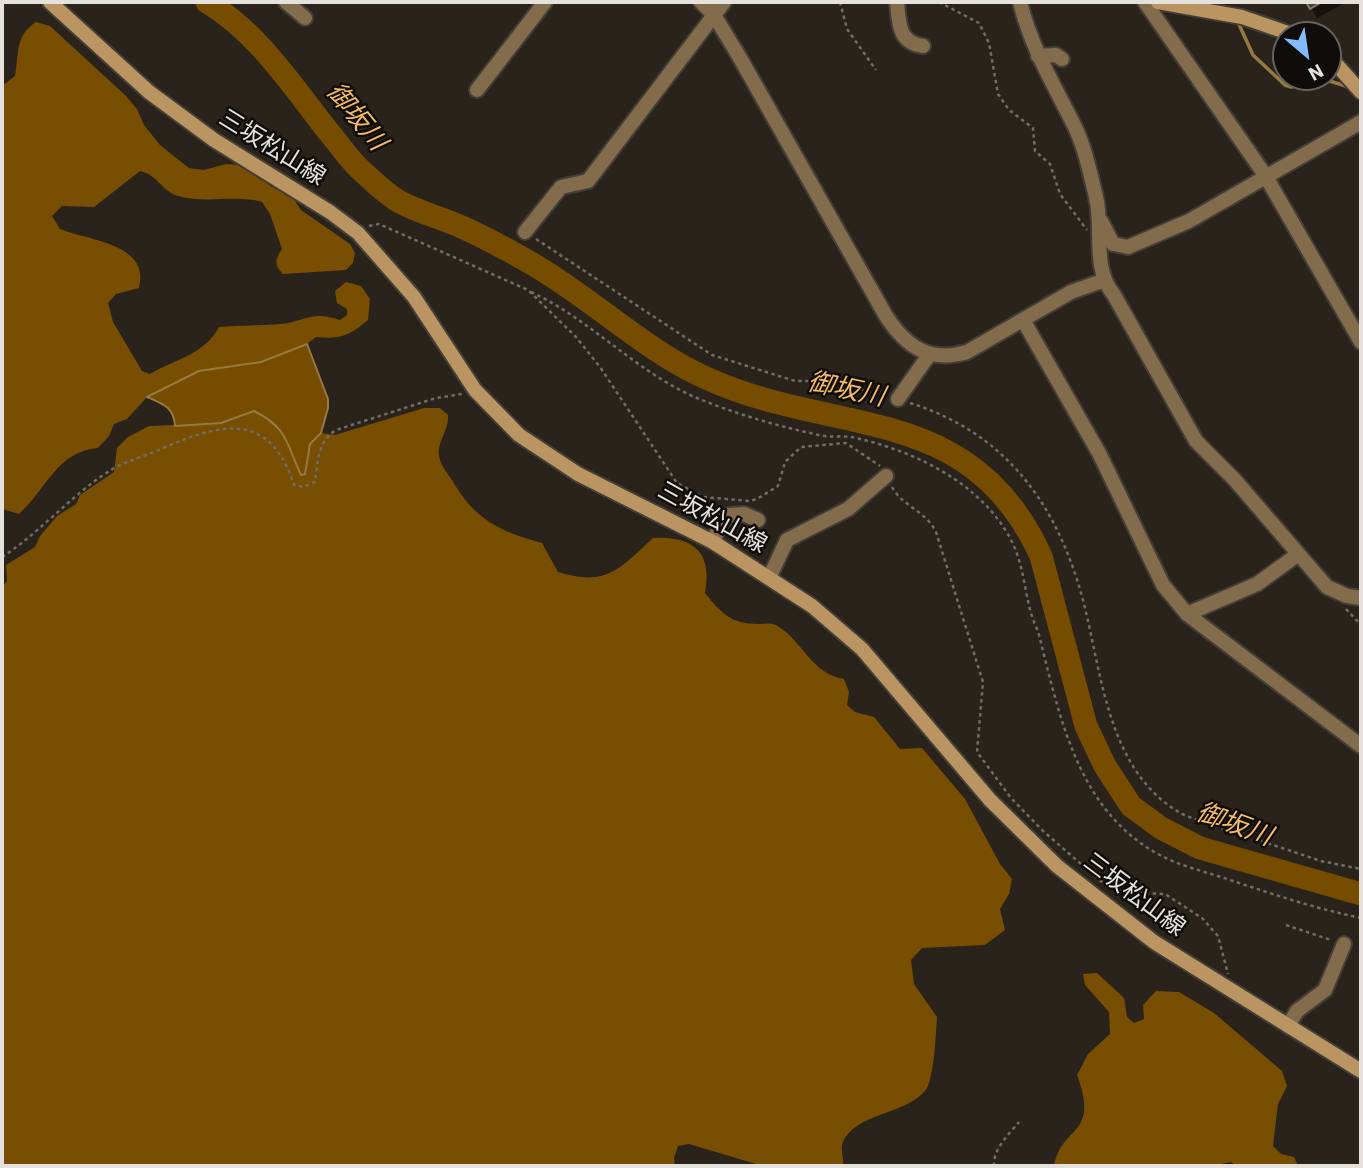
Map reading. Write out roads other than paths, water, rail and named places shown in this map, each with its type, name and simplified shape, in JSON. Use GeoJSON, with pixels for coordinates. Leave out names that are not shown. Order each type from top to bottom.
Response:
{"type":"FeatureCollection","features":[{"type":"Feature","properties":{"kind":"main road","name":"三坂松山線"},"geometry":{"type":"LineString","coordinates":[[50,2],[149,92],[214,139],[330,212],[358,233],[414,297],[475,390],[519,435],[544,455],[713,542],[812,606],[862,649],[990,800],[1057,866],[1154,942],[1361,1071]]}},
{"type":"Feature","properties":{"kind":"main road"},"geometry":{"type":"LineString","coordinates":[[1157,2],[1242,16],[1272,27]]}},
{"type":"Feature","properties":{"kind":"main road"},"geometry":{"type":"LineString","coordinates":[[1342,71],[1361,92]]}},
{"type":"Feature","properties":{"kind":"street"},"geometry":{"type":"LineString","coordinates":[[478,90],[545,2]]}},
{"type":"Feature","properties":{"kind":"street"},"geometry":{"type":"LineString","coordinates":[[701,2],[714,15],[886,316],[907,343],[929,355],[953,356],[967,352],[1072,292],[1102,281]]}},
{"type":"Feature","properties":{"kind":"street"},"geometry":{"type":"LineString","coordinates":[[524,232],[561,187],[588,181],[724,2]]}},
{"type":"Feature","properties":{"kind":"street"},"geometry":{"type":"LineString","coordinates":[[897,2],[900,29],[907,40],[923,46]]}},
{"type":"Feature","properties":{"kind":"street"},"geometry":{"type":"LineString","coordinates":[[1020,2],[1038,56],[1074,125],[1100,220],[1113,244],[1128,247],[1189,221],[1361,122]]}},
{"type":"Feature","properties":{"kind":"street"},"geometry":{"type":"LineString","coordinates":[[1145,2],[1265,175],[1361,342]]}},
{"type":"Feature","properties":{"kind":"street"},"geometry":{"type":"LineString","coordinates":[[1038,56],[1056,55],[1062,59]]}},
{"type":"Feature","properties":{"kind":"street"},"geometry":{"type":"LineString","coordinates":[[1100,220],[1102,281],[1114,295],[1196,441],[1234,479],[1327,587],[1347,596],[1361,598]]}},
{"type":"Feature","properties":{"kind":"street"},"geometry":{"type":"LineString","coordinates":[[1023,320],[1099,453],[1163,585],[1187,614],[1361,746]]}},
{"type":"Feature","properties":{"kind":"street"},"geometry":{"type":"LineString","coordinates":[[898,399],[929,355]]}},
{"type":"Feature","properties":{"kind":"street"},"geometry":{"type":"LineString","coordinates":[[769,576],[787,540],[848,509],[886,476]]}},
{"type":"Feature","properties":{"kind":"street"},"geometry":{"type":"LineString","coordinates":[[713,542],[721,523],[729,515],[744,514],[758,520]]}},
{"type":"Feature","properties":{"kind":"street"},"geometry":{"type":"LineString","coordinates":[[1187,614],[1257,584],[1297,555]]}},
{"type":"Feature","properties":{"kind":"street"},"geometry":{"type":"LineString","coordinates":[[1288,1026],[1297,1011],[1325,990],[1343,944]]}},
{"type":"Feature","properties":{"kind":"waterway","name":"御坂川"},"geometry":{"type":"LineString","coordinates":[[207,2],[226,15],[260,46],[354,164],[395,199],[456,224],[529,262],[660,353],[706,378],[754,396],[895,431],[938,447],[977,471],[1011,506],[1041,556],[1086,726],[1105,766],[1131,806],[1161,828],[1200,848],[1361,894]]}},
{"type":"Feature","properties":{"kind":"waterway"},"geometry":{"type":"LineString","coordinates":[[1237,20],[1253,55],[1285,85],[1291,87],[1323,79],[1349,87]]}}]}
